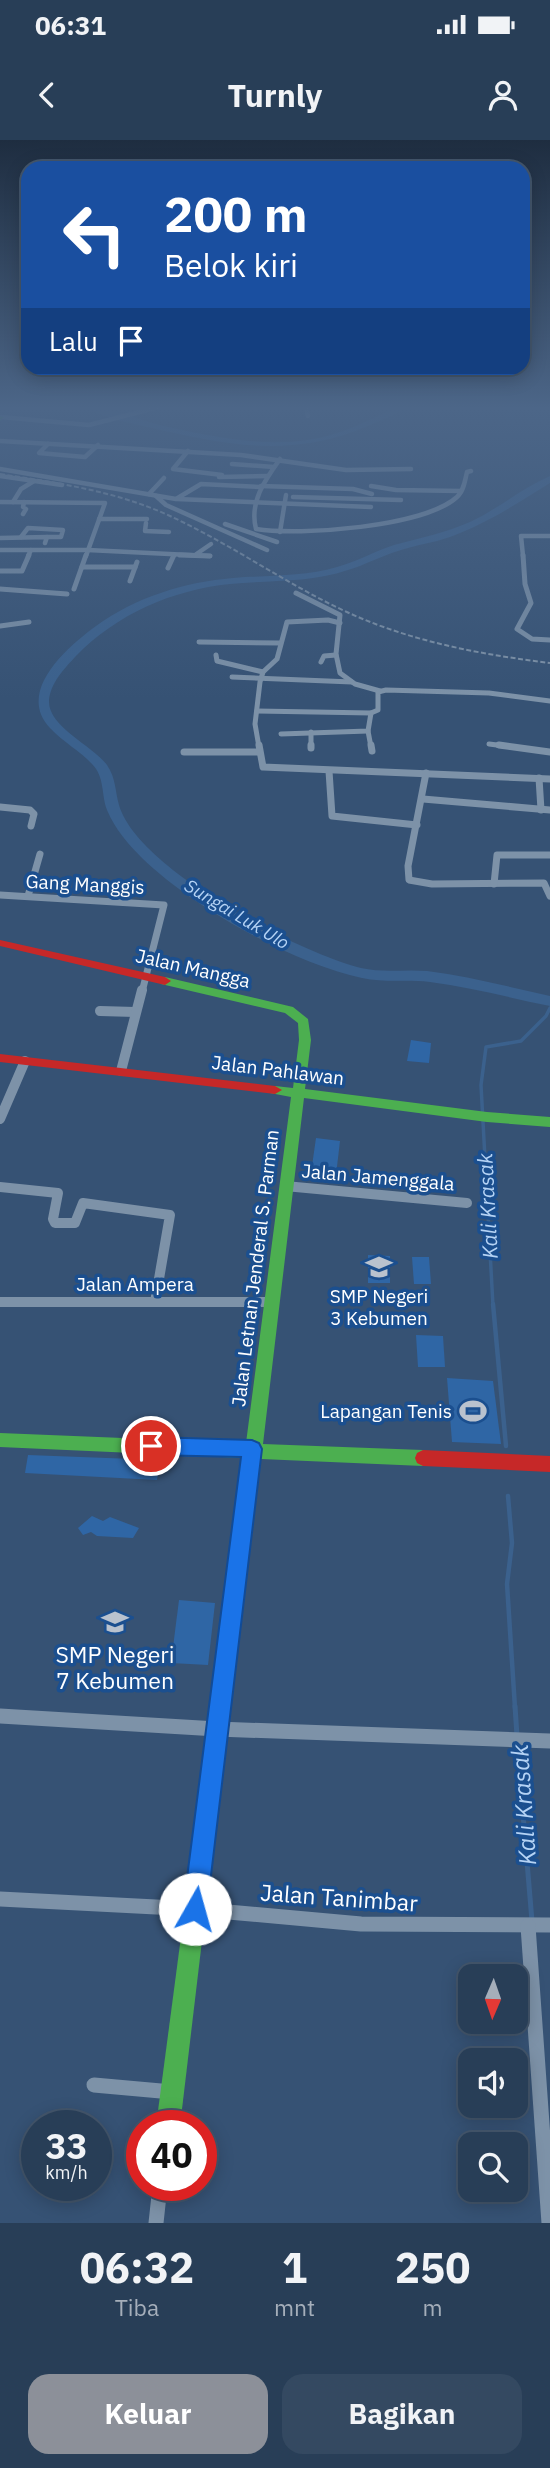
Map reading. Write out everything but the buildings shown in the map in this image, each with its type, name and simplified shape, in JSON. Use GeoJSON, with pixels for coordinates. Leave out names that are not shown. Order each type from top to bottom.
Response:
{"type":"FeatureCollection","features":[{"type":"Feature","properties":{"kind":"street"},"geometry":{"type":"LineString","coordinates":[[23,514],[26,509],[23,508],[24,504]]}},
{"type":"Feature","properties":{"kind":"street"},"geometry":{"type":"LineString","coordinates":[[74,589],[105,504]]}},
{"type":"Feature","properties":{"kind":"street"},"geometry":{"type":"LineString","coordinates":[[165,504],[254,530],[310,533],[365,525],[444,504]]}},
{"type":"Feature","properties":{"kind":"street"},"geometry":{"type":"LineString","coordinates":[[255,504],[250,518],[254,530],[277,541]]}},
{"type":"Feature","properties":{"kind":"street"},"geometry":{"type":"LineString","coordinates":[[280,532],[284,504]]}},
{"type":"Feature","properties":{"kind":"street"},"geometry":{"type":"LineString","coordinates":[[304,504],[332,504]]}},
{"type":"Feature","properties":{"kind":"street"},"geometry":{"type":"LineString","coordinates":[[365,525],[371,504]]}},
{"type":"Feature","properties":{"kind":"street"},"geometry":{"type":"LineString","coordinates":[[415,509],[425,511]]}},
{"type":"Feature","properties":{"kind":"street"},"geometry":{"type":"LineString","coordinates":[[206,518],[267,550]]}},
{"type":"Feature","properties":{"kind":"street"},"geometry":{"type":"LineString","coordinates":[[99,519],[146,521],[146,531],[169,532]]}},
{"type":"Feature","properties":{"kind":"street"},"geometry":{"type":"LineString","coordinates":[[0,538],[61,537],[63,530],[28,528],[21,537]]}},
{"type":"Feature","properties":{"kind":"street"},"geometry":{"type":"LineString","coordinates":[[550,536],[521,536],[525,584],[531,603],[517,629],[532,639],[550,640]]}},
{"type":"Feature","properties":{"kind":"street"},"geometry":{"type":"LineString","coordinates":[[42,550],[47,537]]}},
{"type":"Feature","properties":{"kind":"street"},"geometry":{"type":"LineString","coordinates":[[195,555],[211,544]]}},
{"type":"Feature","properties":{"kind":"street"},"geometry":{"type":"LineString","coordinates":[[0,550],[88,550],[210,556]]}},
{"type":"Feature","properties":{"kind":"street"},"geometry":{"type":"LineString","coordinates":[[0,571],[22,571],[32,550]]}},
{"type":"Feature","properties":{"kind":"street"},"geometry":{"type":"LineString","coordinates":[[130,581],[140,552]]}},
{"type":"Feature","properties":{"kind":"street"},"geometry":{"type":"LineString","coordinates":[[168,568],[174,554]]}},
{"type":"Feature","properties":{"kind":"street"},"geometry":{"type":"LineString","coordinates":[[82,567],[135,568]]}},
{"type":"Feature","properties":{"kind":"street"},"geometry":{"type":"LineString","coordinates":[[15,576],[26,584],[67,594]]}},
{"type":"Feature","properties":{"kind":"street"},"geometry":{"type":"LineString","coordinates":[[0,589],[26,584]]}},
{"type":"Feature","properties":{"kind":"street"},"geometry":{"type":"LineString","coordinates":[[296,593],[341,617],[336,655],[340,673],[353,682]]}},
{"type":"Feature","properties":{"kind":"street"},"geometry":{"type":"LineString","coordinates":[[340,623],[328,620],[287,622],[275,662],[262,675],[255,724],[261,766],[267,769],[550,779]]}},
{"type":"Feature","properties":{"kind":"street"},"geometry":{"type":"LineString","coordinates":[[0,626],[29,622]]}},
{"type":"Feature","properties":{"kind":"street"},"geometry":{"type":"LineString","coordinates":[[199,642],[280,643]]}},
{"type":"Feature","properties":{"kind":"street"},"geometry":{"type":"LineString","coordinates":[[216,655],[217,661],[262,675]]}},
{"type":"Feature","properties":{"kind":"street"},"geometry":{"type":"LineString","coordinates":[[321,662],[324,656],[336,655]]}},
{"type":"Feature","properties":{"kind":"street"},"geometry":{"type":"LineString","coordinates":[[232,677],[262,675],[353,682],[380,691],[489,693],[550,701]]}},
{"type":"Feature","properties":{"kind":"street"},"geometry":{"type":"LineString","coordinates":[[257,711],[371,713],[378,710],[380,691]]}},
{"type":"Feature","properties":{"kind":"street"},"geometry":{"type":"LineString","coordinates":[[371,713],[368,731],[372,751]]}},
{"type":"Feature","properties":{"kind":"street"},"geometry":{"type":"LineString","coordinates":[[281,734],[368,731]]}},
{"type":"Feature","properties":{"kind":"street"},"geometry":{"type":"LineString","coordinates":[[311,732],[311,747]]}},
{"type":"Feature","properties":{"kind":"street"},"geometry":{"type":"LineString","coordinates":[[489,744],[550,752]]}},
{"type":"Feature","properties":{"kind":"street"},"geometry":{"type":"LineString","coordinates":[[184,752],[259,752]]}},
{"type":"Feature","properties":{"kind":"street"},"geometry":{"type":"LineString","coordinates":[[329,771],[332,816],[417,825]]}},
{"type":"Feature","properties":{"kind":"street"},"geometry":{"type":"LineString","coordinates":[[426,773],[408,866],[407,875],[410,881],[544,883],[550,896]]}},
{"type":"Feature","properties":{"kind":"street"},"geometry":{"type":"LineString","coordinates":[[422,799],[546,810],[539,778]]}},
{"type":"Feature","properties":{"kind":"street"},"geometry":{"type":"LineString","coordinates":[[0,807],[30,810],[34,814],[31,826]]}},
{"type":"Feature","properties":{"kind":"street"},"geometry":{"type":"LineString","coordinates":[[28,897],[40,853]]}},
{"type":"Feature","properties":{"kind":"street"},"geometry":{"type":"LineString","coordinates":[[494,884],[497,855],[550,855]]}},
{"type":"Feature","properties":{"kind":"street","name":"Gang Manggis"},"geometry":{"type":"LineString","coordinates":[[0,895],[163,905],[121,1071]]}},
{"type":"Feature","properties":{"kind":"street","name":"Jalan Mangga"},"geometry":{"type":"LineString","coordinates":[[0,943],[289,1010],[304,1022],[305,1041],[297,1092]]}},
{"type":"Feature","properties":{"kind":"street"},"geometry":{"type":"LineString","coordinates":[[100,1011],[135,1012]]}},
{"type":"Feature","properties":{"kind":"street","name":"Jalan Pahlawan"},"geometry":{"type":"LineString","coordinates":[[0,1058],[297,1092],[483,1117],[550,1122]]}},
{"type":"Feature","properties":{"kind":"street"},"geometry":{"type":"LineString","coordinates":[[0,1119],[26,1061]]}},
{"type":"Feature","properties":{"kind":"street","name":"Jalan Letnan Jenderal S. Parman"},"geometry":{"type":"LineString","coordinates":[[170,2110],[297,1092]]}},
{"type":"Feature","properties":{"kind":"street"},"geometry":{"type":"LineString","coordinates":[[0,1186],[58,1194],[52,1219],[55,1223],[75,1223],[83,1203],[170,1215],[155,1302]]}},
{"type":"Feature","properties":{"kind":"street","name":"Jalan Jamenggala"},"geometry":{"type":"LineString","coordinates":[[285,1186],[467,1203]]}},
{"type":"Feature","properties":{"kind":"street","name":"Jalan Ampera"},"geometry":{"type":"LineString","coordinates":[[0,1302],[270,1302]]}},
{"type":"Feature","properties":{"kind":"street"},"geometry":{"type":"LineString","coordinates":[[0,1440],[550,1464]]}},
{"type":"Feature","properties":{"kind":"street"},"geometry":{"type":"LineString","coordinates":[[0,1716],[217,1729],[550,1741]]}},
{"type":"Feature","properties":{"kind":"street","name":"Jalan Tanimbar"},"geometry":{"type":"LineString","coordinates":[[0,1899],[195,1909],[361,1924],[538,1926]]}},
{"type":"Feature","properties":{"kind":"street"},"geometry":{"type":"LineString","coordinates":[[538,1926],[549,2223]]}},
{"type":"Feature","properties":{"kind":"street"},"geometry":{"type":"LineString","coordinates":[[94,2085],[172,2092]]}},
{"type":"Feature","properties":{"kind":"street"},"geometry":{"type":"LineString","coordinates":[[156,2223],[158,2201]]}},
{"type":"Feature","properties":{"kind":"shaded area"},"geometry":{"type":"Polygon","coordinates":[[[411,1040],[431,1043],[429,1063],[407,1061],[411,1040]]]}},
{"type":"Feature","properties":{"kind":"shaded area"},"geometry":{"type":"Polygon","coordinates":[[[316,1138],[340,1141],[336,1175],[311,1173],[316,1138]]]}},
{"type":"Feature","properties":{"kind":"shaded area"},"geometry":{"type":"Polygon","coordinates":[[[368,1255],[390,1256],[390,1283],[368,1283],[368,1255]]]}},
{"type":"Feature","properties":{"kind":"shaded area"},"geometry":{"type":"Polygon","coordinates":[[[412,1257],[429,1257],[431,1284],[414,1284],[412,1257]]]}},
{"type":"Feature","properties":{"kind":"shaded area"},"geometry":{"type":"Polygon","coordinates":[[[416,1335],[443,1336],[445,1367],[418,1367],[416,1335]]]}},
{"type":"Feature","properties":{"kind":"shaded area","name":"Lapangan Tenis"},"geometry":{"type":"Polygon","coordinates":[[[447,1378],[493,1381],[501,1444],[452,1442],[447,1378]]]}},
{"type":"Feature","properties":{"kind":"shaded area"},"geometry":{"type":"Polygon","coordinates":[[[28,1455],[160,1460],[157,1480],[25,1473],[28,1455]]]}},
{"type":"Feature","properties":{"kind":"shaded area"},"geometry":{"type":"Polygon","coordinates":[[[92,1516],[103,1521],[110,1517],[139,1528],[133,1538],[97,1536],[91,1532],[83,1535],[78,1528],[92,1516]]]}},
{"type":"Feature","properties":{"kind":"shaded area"},"geometry":{"type":"Polygon","coordinates":[[[179,1600],[215,1603],[208,1665],[171,1663],[179,1600]]]}},
{"type":"Feature","properties":{"kind":"waterway","name":"Sungai Luk Ulo"},"geometry":{"type":"LineString","coordinates":[[509,504],[462,529],[396,548],[331,572],[303,577],[208,584],[185,589],[141,605],[100,629],[66,660],[46,688],[43,707],[54,725],[100,764],[108,781],[113,808],[125,831],[150,857],[183,884],[263,933],[338,967],[365,974],[441,978],[550,1001]]}},
{"type":"Feature","properties":{"kind":"waterway","name":"Kali Krasak"},"geometry":{"type":"LineString","coordinates":[[493,1306],[481,1085],[486,1047],[521,1041],[546,1016],[550,1008]]}},
{"type":"Feature","properties":{"kind":"waterway","name":"Kali Krasak"},"geometry":{"type":"LineString","coordinates":[[493,1304],[506,1446]]}},
{"type":"Feature","properties":{"kind":"waterway","name":"Kali Krasak"},"geometry":{"type":"LineString","coordinates":[[508,1496],[512,1543],[507,1584],[515,1708]]}},
{"type":"Feature","properties":{"kind":"waterway","name":"Kali Krasak"},"geometry":{"type":"LineString","coordinates":[[515,1706],[517,1736]]}},
{"type":"Feature","properties":{"kind":"waterway","name":"Kali Krasak"},"geometry":{"type":"LineString","coordinates":[[517,1743],[532,1921]]}},
{"type":"Feature","properties":{"kind":"railway"},"geometry":{"type":"LineString","coordinates":[[142,504],[218,540],[334,606],[381,626],[452,647],[550,663]]}},
{"type":"Feature","properties":{"kind":"traffic: fast"},"geometry":{"type":"LineString","coordinates":[[165,981],[289,1010],[304,1022],[305,1040],[244,1527]]}},
{"type":"Feature","properties":{"kind":"traffic: fast"},"geometry":{"type":"LineString","coordinates":[[275,1090],[487,1117],[550,1122]]}},
{"type":"Feature","properties":{"kind":"traffic: fast"},"geometry":{"type":"LineString","coordinates":[[0,1440],[423,1458]]}},
{"type":"Feature","properties":{"kind":"traffic: fast"},"geometry":{"type":"LineString","coordinates":[[170,2110],[206,1823]]}},
{"type":"Feature","properties":{"kind":"traffic: slow"},"geometry":{"type":"LineString","coordinates":[[206,1823],[244,1527]]}},
{"type":"Feature","properties":{"kind":"traffic: jam"},"geometry":{"type":"LineString","coordinates":[[0,943],[165,981]]}},
{"type":"Feature","properties":{"kind":"traffic: jam"},"geometry":{"type":"LineString","coordinates":[[0,1058],[275,1090]]}},
{"type":"Feature","properties":{"kind":"traffic: jam"},"geometry":{"type":"LineString","coordinates":[[423,1458],[550,1464]]}},
{"type":"Feature","properties":{"kind":"place","name":"SMP Negeri 3 Kebumen"},"geometry":{"type":"Point","coordinates":[379,1267]}},
{"type":"Feature","properties":{"kind":"place","name":"Lapangan Tenis"},"geometry":{"type":"Point","coordinates":[473,1411]}},
{"type":"Feature","properties":{"kind":"place","name":"SMP Negeri 7 Kebumen"},"geometry":{"type":"Point","coordinates":[115,1622]}},
{"type":"Feature","properties":{"kind":"route"},"geometry":{"type":"LineString","coordinates":[[151,1446],[252,1449],[195,1909]]}}]}
